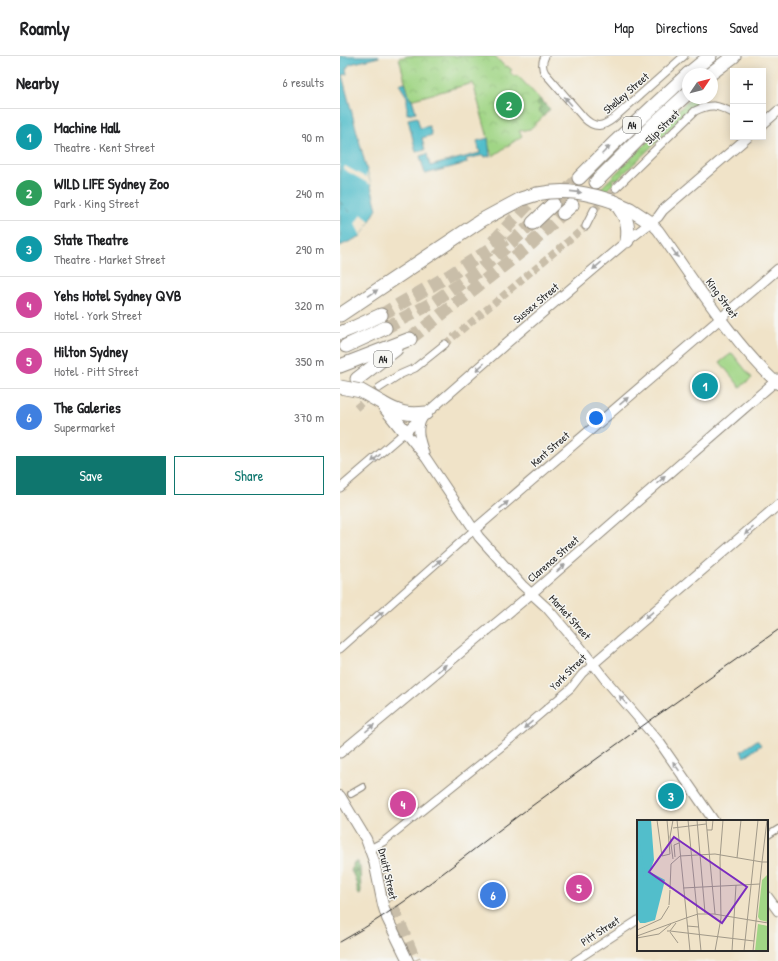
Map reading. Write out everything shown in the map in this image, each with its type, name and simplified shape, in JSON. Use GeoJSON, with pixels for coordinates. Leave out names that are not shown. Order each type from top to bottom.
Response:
{"type":"FeatureCollection","features":[{"type":"Feature","properties":{"kind":"highway","name":"A4"},"geometry":{"type":"LineString","coordinates":[[695,68],[710,56]]}},
{"type":"Feature","properties":{"kind":"highway"},"geometry":{"type":"LineString","coordinates":[[718,68],[734,56]]}},
{"type":"Feature","properties":{"kind":"highway","name":"A4"},"geometry":{"type":"LineString","coordinates":[[579,178],[682,80]]}},
{"type":"Feature","properties":{"kind":"highway","name":"A4"},"geometry":{"type":"LineString","coordinates":[[596,182],[655,123],[682,98]]}},
{"type":"Feature","properties":{"kind":"highway"},"geometry":{"type":"LineString","coordinates":[[340,314],[482,220],[521,199],[537,194],[552,191],[576,192],[595,195],[630,209],[651,223]]}},
{"type":"Feature","properties":{"kind":"highway"},"geometry":{"type":"LineString","coordinates":[[615,202],[624,215],[628,227],[627,241]]}},
{"type":"Feature","properties":{"kind":"highway"},"geometry":{"type":"LineString","coordinates":[[534,223],[553,204]]}},
{"type":"Feature","properties":{"kind":"highway"},"geometry":{"type":"LineString","coordinates":[[340,333],[381,315]]}},
{"type":"Feature","properties":{"kind":"highway","name":"A4"},"geometry":{"type":"LineString","coordinates":[[346,346],[385,328]]}},
{"type":"Feature","properties":{"kind":"highway","name":"A4"},"geometry":{"type":"LineString","coordinates":[[340,366],[410,339],[357,378]]}},
{"type":"Feature","properties":{"kind":"highway"},"geometry":{"type":"LineString","coordinates":[[340,387],[361,391],[394,410],[405,414],[426,413]]}},
{"type":"Feature","properties":{"kind":"highway"},"geometry":{"type":"LineString","coordinates":[[382,403],[405,432]]}},
{"type":"Feature","properties":{"kind":"main road","name":"King Street"},"geometry":{"type":"LineString","coordinates":[[651,223],[658,230],[721,318],[766,372],[777,382]]}},
{"type":"Feature","properties":{"kind":"main road","name":"Druitt Street"},"geometry":{"type":"LineString","coordinates":[[340,796],[366,839],[370,849],[383,905],[408,961]]}},
{"type":"Feature","properties":{"kind":"street","name":"Shelley Street"},"geometry":{"type":"LineString","coordinates":[[544,59],[543,70],[549,78],[588,123],[597,126],[607,123],[614,118],[682,57]]}},
{"type":"Feature","properties":{"kind":"street","name":"Slip Street"},"geometry":{"type":"LineString","coordinates":[[616,188],[695,111],[704,106],[714,105],[730,112]]}},
{"type":"Feature","properties":{"kind":"street"},"geometry":{"type":"LineString","coordinates":[[766,121],[778,111]]}},
{"type":"Feature","properties":{"kind":"street","name":"Sussex Street"},"geometry":{"type":"LineString","coordinates":[[340,488],[627,241],[651,223],[663,210],[745,140]]}},
{"type":"Feature","properties":{"kind":"street"},"geometry":{"type":"LineString","coordinates":[[586,226],[594,210]]}},
{"type":"Feature","properties":{"kind":"street","name":"Kent Street"},"geometry":{"type":"LineString","coordinates":[[340,650],[474,530],[778,269]]}},
{"type":"Feature","properties":{"kind":"street"},"geometry":{"type":"LineString","coordinates":[[379,388],[399,375],[415,368],[445,344]]}},
{"type":"Feature","properties":{"kind":"street","name":"Clarence Street"},"geometry":{"type":"LineString","coordinates":[[340,753],[531,594],[777,382]]}},
{"type":"Feature","properties":{"kind":"street"},"geometry":{"type":"LineString","coordinates":[[426,413],[418,427],[420,440],[426,458]]}},
{"type":"Feature","properties":{"kind":"street","name":"Market Street"},"geometry":{"type":"LineString","coordinates":[[405,432],[426,458],[485,544],[531,594],[547,608],[660,744],[713,820]]}},
{"type":"Feature","properties":{"kind":"street","name":"York Street"},"geometry":{"type":"LineString","coordinates":[[370,849],[383,842],[516,735],[571,688],[582,674],[593,664],[778,506]]}},
{"type":"Feature","properties":{"kind":"street"},"geometry":{"type":"LineString","coordinates":[[351,794],[363,787]]}},
{"type":"Feature","properties":{"kind":"street"},"geometry":{"type":"LineString","coordinates":[[768,835],[778,829]]}},
{"type":"Feature","properties":{"kind":"street"},"geometry":{"type":"LineString","coordinates":[[768,897],[778,911]]}},
{"type":"Feature","properties":{"kind":"street","name":"Pitt Street"},"geometry":{"type":"LineString","coordinates":[[575,961],[637,921]]}},
{"type":"Feature","properties":{"kind":"green space"},"geometry":{"type":"Polygon","coordinates":[[[409,56],[495,56],[505,67],[507,66],[512,70],[510,72],[515,77],[517,75],[540,99],[537,103],[541,107],[538,110],[544,116],[530,129],[519,131],[522,136],[493,156],[489,148],[489,142],[473,83],[410,100],[399,58],[409,56]]]}},
{"type":"Feature","properties":{"kind":"green space"},"geometry":{"type":"Polygon","coordinates":[[[540,99],[550,109],[544,116],[538,110],[537,103],[540,99]]]}},
{"type":"Feature","properties":{"kind":"green space"},"geometry":{"type":"Polygon","coordinates":[[[685,104],[696,104],[617,180],[614,178],[612,180],[614,183],[606,191],[600,189],[685,104]]]}},
{"type":"Feature","properties":{"kind":"green space"},"geometry":{"type":"Polygon","coordinates":[[[732,353],[752,378],[740,387],[720,362],[732,353]]]}},
{"type":"Feature","properties":{"kind":"green space"},"geometry":{"type":"Polygon","coordinates":[[[354,862],[357,862],[360,866],[360,895],[357,893],[356,882],[351,871],[354,862]]]}},
{"type":"Feature","properties":{"kind":"water"},"geometry":{"type":"Polygon","coordinates":[[[340,56],[379,57],[350,64],[346,69],[347,74],[342,75],[377,209],[361,236],[340,246],[340,56]]]}},
{"type":"Feature","properties":{"kind":"water"},"geometry":{"type":"Polygon","coordinates":[[[405,82],[416,112],[407,114],[407,97],[399,84],[405,82]]]}},
{"type":"Feature","properties":{"kind":"water"},"geometry":{"type":"Polygon","coordinates":[[[417,117],[420,128],[429,126],[432,135],[422,138],[425,150],[416,152],[408,119],[417,117]]]}},
{"type":"Feature","properties":{"kind":"water"},"geometry":{"type":"Polygon","coordinates":[[[488,138],[490,156],[485,157],[484,155],[466,159],[467,163],[425,174],[420,156],[427,154],[430,166],[480,153],[477,141],[488,138]]]}},
{"type":"Feature","properties":{"kind":"water"},"geometry":{"type":"Polygon","coordinates":[[[757,740],[761,745],[744,757],[741,751],[757,740]]]}},
{"type":"Feature","properties":{"kind":"pier"},"geometry":{"type":"Polygon","coordinates":[[[345,166],[365,177],[367,173],[371,185],[343,169],[345,166]]]}},
{"type":"Feature","properties":{"kind":"pier"},"geometry":{"type":"Polygon","coordinates":[[[361,214],[370,221],[361,236],[355,224],[361,214]]]}},
{"type":"Feature","properties":{"kind":"ferry route"},"geometry":{"type":"LineString","coordinates":[[340,202],[352,214]]}},
{"type":"Feature","properties":{"kind":"tunnel"},"geometry":{"type":"LineString","coordinates":[[553,204],[579,178]]}},
{"type":"Feature","properties":{"kind":"tunnel"},"geometry":{"type":"LineString","coordinates":[[594,210],[616,188]]}},
{"type":"Feature","properties":{"kind":"tunnel"},"geometry":{"type":"LineString","coordinates":[[493,242],[529,203]]}},
{"type":"Feature","properties":{"kind":"tunnel"},"geometry":{"type":"LineString","coordinates":[[410,339],[531,244],[563,213]]}},
{"type":"Feature","properties":{"kind":"tunnel"},"geometry":{"type":"LineString","coordinates":[[385,328],[434,302],[480,270],[533,223]]}},
{"type":"Feature","properties":{"kind":"tunnel"},"geometry":{"type":"LineString","coordinates":[[445,344],[586,226]]}},
{"type":"Feature","properties":{"kind":"tunnel"},"geometry":{"type":"LineString","coordinates":[[381,315],[450,275],[506,239]]}},
{"type":"Feature","properties":{"kind":"tunnel"},"geometry":{"type":"LineString","coordinates":[[356,408],[379,388]]}},
{"type":"Feature","properties":{"kind":"tunnel"},"geometry":{"type":"LineString","coordinates":[[378,872],[415,961]]}},
{"type":"Feature","properties":{"kind":"tram line"},"geometry":{"type":"LineString","coordinates":[[340,942],[387,914],[550,792],[778,630]]}},
{"type":"Feature","properties":{"kind":"place","name":"WILD LIFE Sydney Zoo"},"geometry":{"type":"Point","coordinates":[509,105]}},
{"type":"Feature","properties":{"kind":"place","name":"Machine Hall"},"geometry":{"type":"Point","coordinates":[705,386]}},
{"type":"Feature","properties":{"kind":"place","name":"State Theatre"},"geometry":{"type":"Point","coordinates":[671,796]}},
{"type":"Feature","properties":{"kind":"place","name":"Yehs Hotel Sydney QVB"},"geometry":{"type":"Point","coordinates":[403,804]}},
{"type":"Feature","properties":{"kind":"place","name":"Hilton Sydney"},"geometry":{"type":"Point","coordinates":[579,888]}},
{"type":"Feature","properties":{"kind":"place","name":"The Galeries"},"geometry":{"type":"Point","coordinates":[493,895]}}]}
